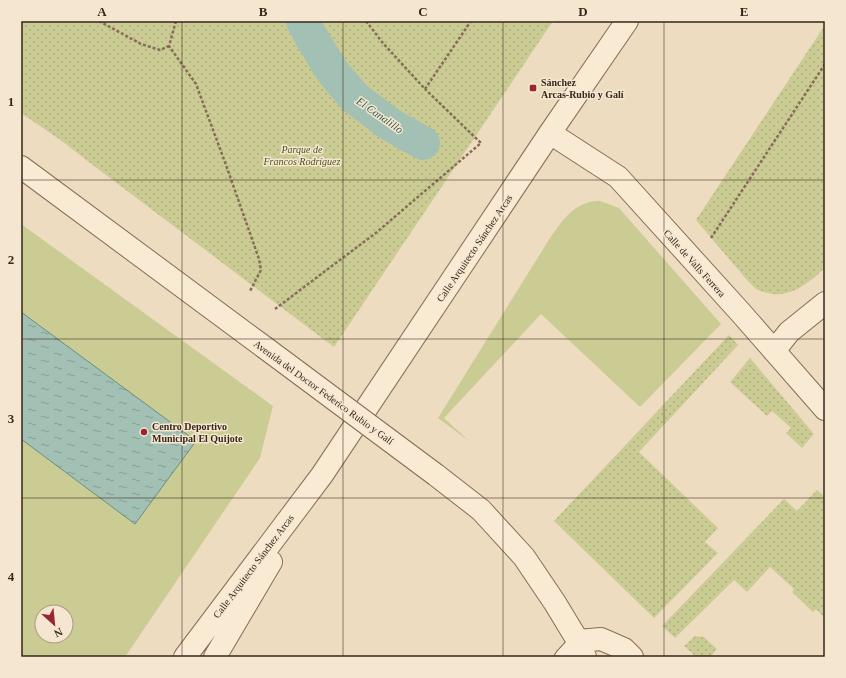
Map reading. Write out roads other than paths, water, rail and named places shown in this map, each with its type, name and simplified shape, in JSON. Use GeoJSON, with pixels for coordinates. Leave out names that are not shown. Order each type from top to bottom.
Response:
{"type":"FeatureCollection","features":[{"type":"Feature","properties":{"kind":"street","name":"Calle Arquitecto Sánchez Arcas"},"geometry":{"type":"LineString","coordinates":[[215,657],[322,475],[550,133],[627,21]]}},
{"type":"Feature","properties":{"kind":"street","name":"Calle de Valls Ferrera"},"geometry":{"type":"LineString","coordinates":[[550,133],[618,178],[741,313],[825,409]]}},
{"type":"Feature","properties":{"kind":"street","name":"Avenida del Doctor Federico Rubio y Galí"},"geometry":{"type":"LineString","coordinates":[[21,167],[481,510],[524,557],[556,603],[575,652]]}},
{"type":"Feature","properties":{"kind":"street"},"geometry":{"type":"LineString","coordinates":[[774,351],[789,332],[825,303]]}},
{"type":"Feature","properties":{"kind":"street","name":"Calle Arquitecto Sánchez Arcas"},"geometry":{"type":"LineString","coordinates":[[185,657],[322,475]]}},
{"type":"Feature","properties":{"kind":"street"},"geometry":{"type":"LineString","coordinates":[[575,652],[601,639],[624,649],[632,657]]}},
{"type":"Feature","properties":{"kind":"water"},"geometry":{"type":"Polygon","coordinates":[[[21,312],[196,441],[135,524],[21,439],[21,312]]]}},
{"type":"Feature","properties":{"kind":"waterway","name":"El Canalillo"},"geometry":{"type":"LineString","coordinates":[[303,21],[332,71],[355,98],[391,125],[423,143]]}},
{"type":"Feature","properties":{"kind":"place","name":"Sánchez Arcas-Rubio y Galí"},"geometry":{"type":"Point","coordinates":[533,88]}},
{"type":"Feature","properties":{"kind":"place","name":"Centro Deportivo Municipal El Quijote"},"geometry":{"type":"Point","coordinates":[144,432]}},
{"type":"Feature","properties":{"kind":"park label","name":"Parque de Francos Rodríguez"},"geometry":{"type":"Point","coordinates":[302,154]}}]}
